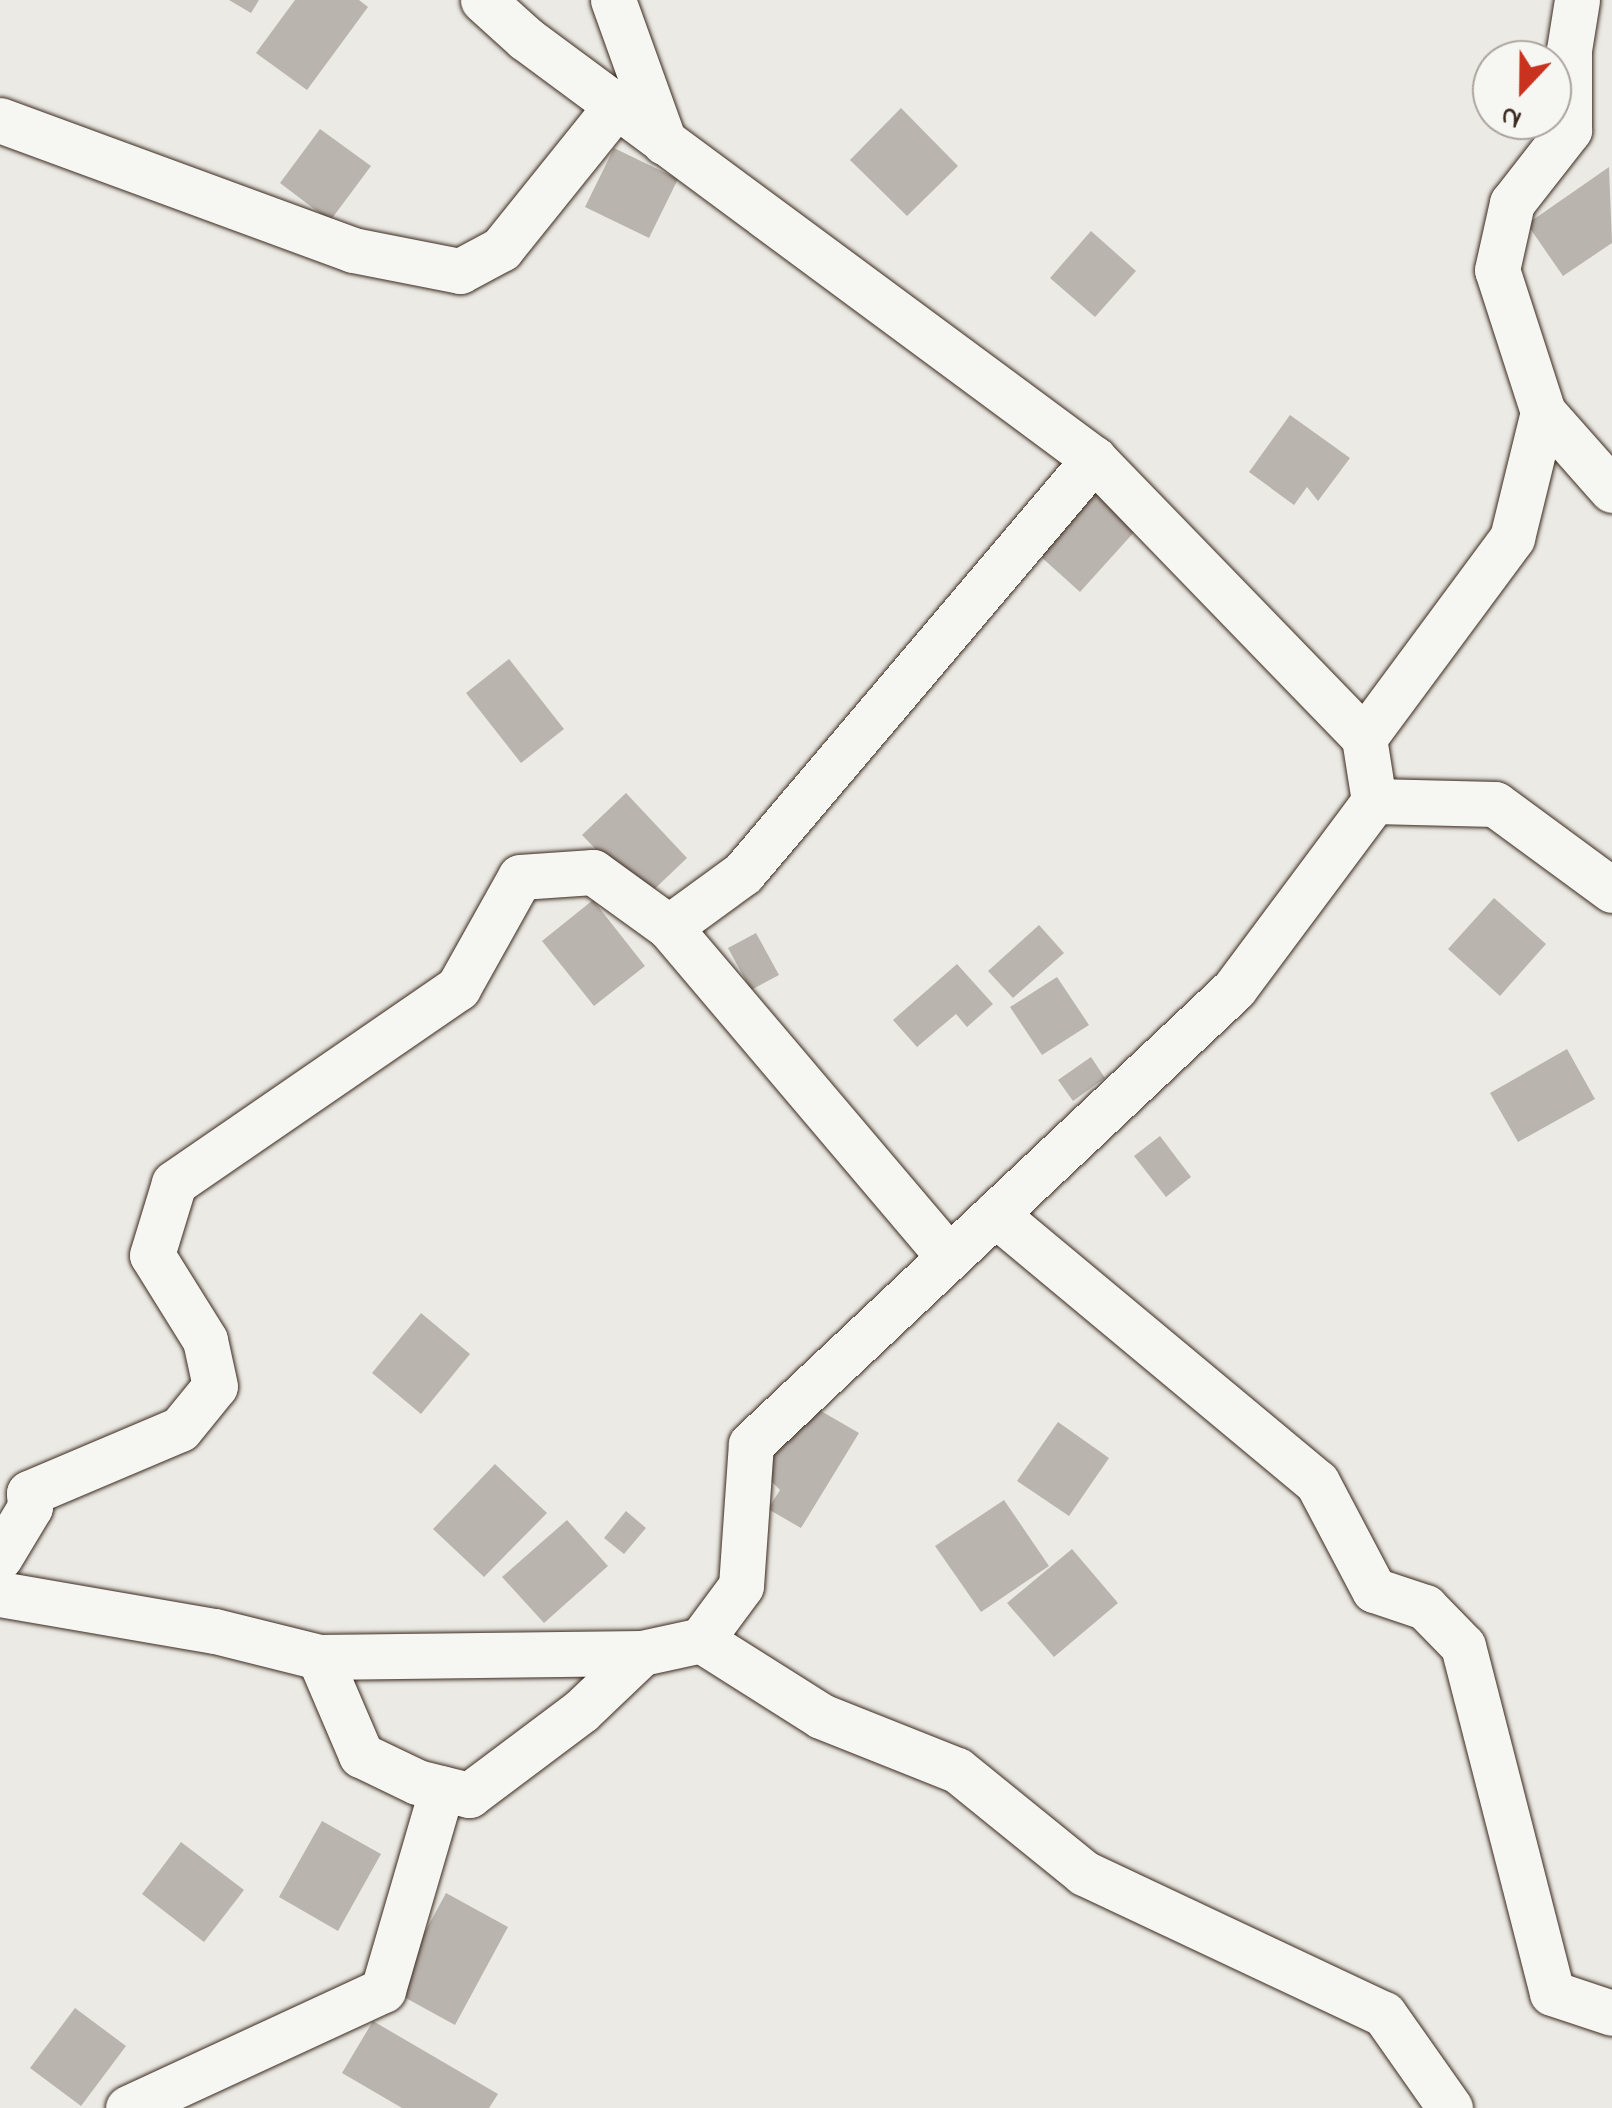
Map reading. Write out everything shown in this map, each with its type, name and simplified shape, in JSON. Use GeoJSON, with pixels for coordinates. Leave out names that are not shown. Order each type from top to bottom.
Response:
{"type":"FeatureCollection","features":[{"type":"Feature","properties":{"kind":"street"},"geometry":{"type":"LineString","coordinates":[[0,1594],[215,1631],[319,1657],[642,1653],[701,1640],[742,1586],[752,1444],[1234,989],[1374,801],[1364,738],[1094,459],[525,38],[484,0]]}},
{"type":"Feature","properties":{"kind":"street"},"geometry":{"type":"LineString","coordinates":[[613,0],[664,142]]}},
{"type":"Feature","properties":{"kind":"street"},"geometry":{"type":"LineString","coordinates":[[1577,0],[1569,50],[1569,130],[1512,202],[1496,270],[1543,412],[1612,490]]}},
{"type":"Feature","properties":{"kind":"street"},"geometry":{"type":"LineString","coordinates":[[0,120],[353,250],[460,271],[501,249],[616,106]]}},
{"type":"Feature","properties":{"kind":"street"},"geometry":{"type":"LineString","coordinates":[[1364,738],[1512,538],[1543,412]]}},
{"type":"Feature","properties":{"kind":"street"},"geometry":{"type":"LineString","coordinates":[[669,927],[743,873],[1094,459]]}},
{"type":"Feature","properties":{"kind":"street"},"geometry":{"type":"LineString","coordinates":[[1374,801],[1495,804],[1612,890]]}},
{"type":"Feature","properties":{"kind":"street"},"geometry":{"type":"LineString","coordinates":[[0,1557],[30,1507],[29,1493],[180,1429],[215,1386],[205,1340],[152,1255],[174,1183],[458,988],[520,877],[593,872],[669,927],[949,1257]]}},
{"type":"Feature","properties":{"kind":"street"},"geometry":{"type":"LineString","coordinates":[[995,1214],[1317,1482],[1374,1590],[1425,1607],[1464,1646],[1552,1993],[1612,2013]]}},
{"type":"Feature","properties":{"kind":"street"},"geometry":{"type":"LineString","coordinates":[[701,1640],[822,1716],[957,1770],[1084,1873],[1384,2014],[1450,2108]]}},
{"type":"Feature","properties":{"kind":"street"},"geometry":{"type":"LineString","coordinates":[[319,1657],[361,1755],[417,1782],[469,1795],[581,1711],[642,1653]]}},
{"type":"Feature","properties":{"kind":"street"},"geometry":{"type":"LineString","coordinates":[[128,2108],[384,1990],[442,1788]]}},
{"type":"Feature","properties":{"kind":"building"},"geometry":{"type":"Polygon","coordinates":[[[229,0],[259,0],[251,13],[229,0]]]}},
{"type":"Feature","properties":{"kind":"building"},"geometry":{"type":"Polygon","coordinates":[[[295,0],[359,0],[368,7],[307,90],[256,53],[295,0]]]}},
{"type":"Feature","properties":{"kind":"building"},"geometry":{"type":"Polygon","coordinates":[[[901,108],[958,166],[907,216],[850,160],[901,108]]]}},
{"type":"Feature","properties":{"kind":"building"},"geometry":{"type":"Polygon","coordinates":[[[320,129],[371,166],[330,221],[280,183],[320,129]]]}},
{"type":"Feature","properties":{"kind":"building"},"geometry":{"type":"Polygon","coordinates":[[[614,148],[678,179],[649,238],[585,207],[614,148]]]}},
{"type":"Feature","properties":{"kind":"building"},"geometry":{"type":"Polygon","coordinates":[[[1609,167],[1612,243],[1563,276],[1527,224],[1609,167]]]}},
{"type":"Feature","properties":{"kind":"building"},"geometry":{"type":"Polygon","coordinates":[[[1091,231],[1136,271],[1095,317],[1050,278],[1091,231]]]}},
{"type":"Feature","properties":{"kind":"building"},"geometry":{"type":"Polygon","coordinates":[[[1290,415],[1350,458],[1318,501],[1307,487],[1294,505],[1249,472],[1290,415]]]}},
{"type":"Feature","properties":{"kind":"building"},"geometry":{"type":"Polygon","coordinates":[[[1096,493],[1136,530],[1080,592],[1039,555],[1096,493]]]}},
{"type":"Feature","properties":{"kind":"building"},"geometry":{"type":"Polygon","coordinates":[[[509,659],[564,729],[521,763],[466,693],[509,659]]]}},
{"type":"Feature","properties":{"kind":"building"},"geometry":{"type":"Polygon","coordinates":[[[626,793],[687,858],[644,899],[582,835],[626,793]]]}},
{"type":"Feature","properties":{"kind":"building"},"geometry":{"type":"Polygon","coordinates":[[[1494,898],[1546,944],[1500,996],[1448,949],[1494,898]]]}},
{"type":"Feature","properties":{"kind":"building"},"geometry":{"type":"Polygon","coordinates":[[[593,900],[645,966],[594,1006],[542,941],[593,900]]]}},
{"type":"Feature","properties":{"kind":"building"},"geometry":{"type":"Polygon","coordinates":[[[1039,925],[1064,953],[1013,998],[988,971],[1039,925]]]}},
{"type":"Feature","properties":{"kind":"building"},"geometry":{"type":"Polygon","coordinates":[[[756,933],[779,975],[751,990],[728,948],[756,933]]]}},
{"type":"Feature","properties":{"kind":"building"},"geometry":{"type":"Polygon","coordinates":[[[957,964],[993,1004],[967,1027],[956,1014],[917,1047],[893,1020],[957,964]]]}},
{"type":"Feature","properties":{"kind":"building"},"geometry":{"type":"Polygon","coordinates":[[[1057,977],[1089,1025],[1042,1055],[1010,1007],[1057,977]]]}},
{"type":"Feature","properties":{"kind":"building"},"geometry":{"type":"Polygon","coordinates":[[[1567,1049],[1595,1099],[1518,1142],[1490,1093],[1567,1049]]]}},
{"type":"Feature","properties":{"kind":"building"},"geometry":{"type":"Polygon","coordinates":[[[1091,1057],[1105,1078],[1073,1101],[1058,1080],[1091,1057]]]}},
{"type":"Feature","properties":{"kind":"building"},"geometry":{"type":"Polygon","coordinates":[[[1160,1136],[1191,1177],[1166,1197],[1134,1156],[1160,1136]]]}},
{"type":"Feature","properties":{"kind":"building"},"geometry":{"type":"Polygon","coordinates":[[[421,1313],[470,1354],[421,1414],[372,1373],[421,1313]]]}},
{"type":"Feature","properties":{"kind":"building"},"geometry":{"type":"Polygon","coordinates":[[[802,1400],[859,1433],[801,1528],[768,1509],[780,1490],[760,1470],[802,1400]]]}},
{"type":"Feature","properties":{"kind":"building"},"geometry":{"type":"Polygon","coordinates":[[[1058,1422],[1109,1458],[1069,1516],[1017,1481],[1058,1422]]]}},
{"type":"Feature","properties":{"kind":"building"},"geometry":{"type":"Polygon","coordinates":[[[495,1464],[547,1513],[484,1577],[433,1529],[495,1464]]]}},
{"type":"Feature","properties":{"kind":"building"},"geometry":{"type":"Polygon","coordinates":[[[1004,1500],[1049,1566],[981,1612],[935,1546],[1004,1500]]]}},
{"type":"Feature","properties":{"kind":"building"},"geometry":{"type":"Polygon","coordinates":[[[626,1511],[646,1528],[624,1554],[604,1538],[626,1511]]]}},
{"type":"Feature","properties":{"kind":"building"},"geometry":{"type":"Polygon","coordinates":[[[567,1520],[608,1566],[544,1623],[502,1577],[567,1520]]]}},
{"type":"Feature","properties":{"kind":"building"},"geometry":{"type":"Polygon","coordinates":[[[1072,1549],[1118,1603],[1054,1657],[1007,1603],[1072,1549]]]}},
{"type":"Feature","properties":{"kind":"building"},"geometry":{"type":"Polygon","coordinates":[[[322,1821],[381,1854],[338,1931],[279,1897],[322,1821]]]}},
{"type":"Feature","properties":{"kind":"building"},"geometry":{"type":"Polygon","coordinates":[[[181,1842],[244,1890],[204,1942],[142,1894],[181,1842]]]}},
{"type":"Feature","properties":{"kind":"building"},"geometry":{"type":"Polygon","coordinates":[[[446,1893],[508,1927],[455,2025],[393,1991],[446,1893]]]}},
{"type":"Feature","properties":{"kind":"building"},"geometry":{"type":"Polygon","coordinates":[[[75,2008],[126,2046],[81,2106],[30,2068],[75,2008]]]}},
{"type":"Feature","properties":{"kind":"building"},"geometry":{"type":"Polygon","coordinates":[[[373,2021],[498,2094],[489,2108],[402,2108],[342,2073],[373,2021]]]}}]}
